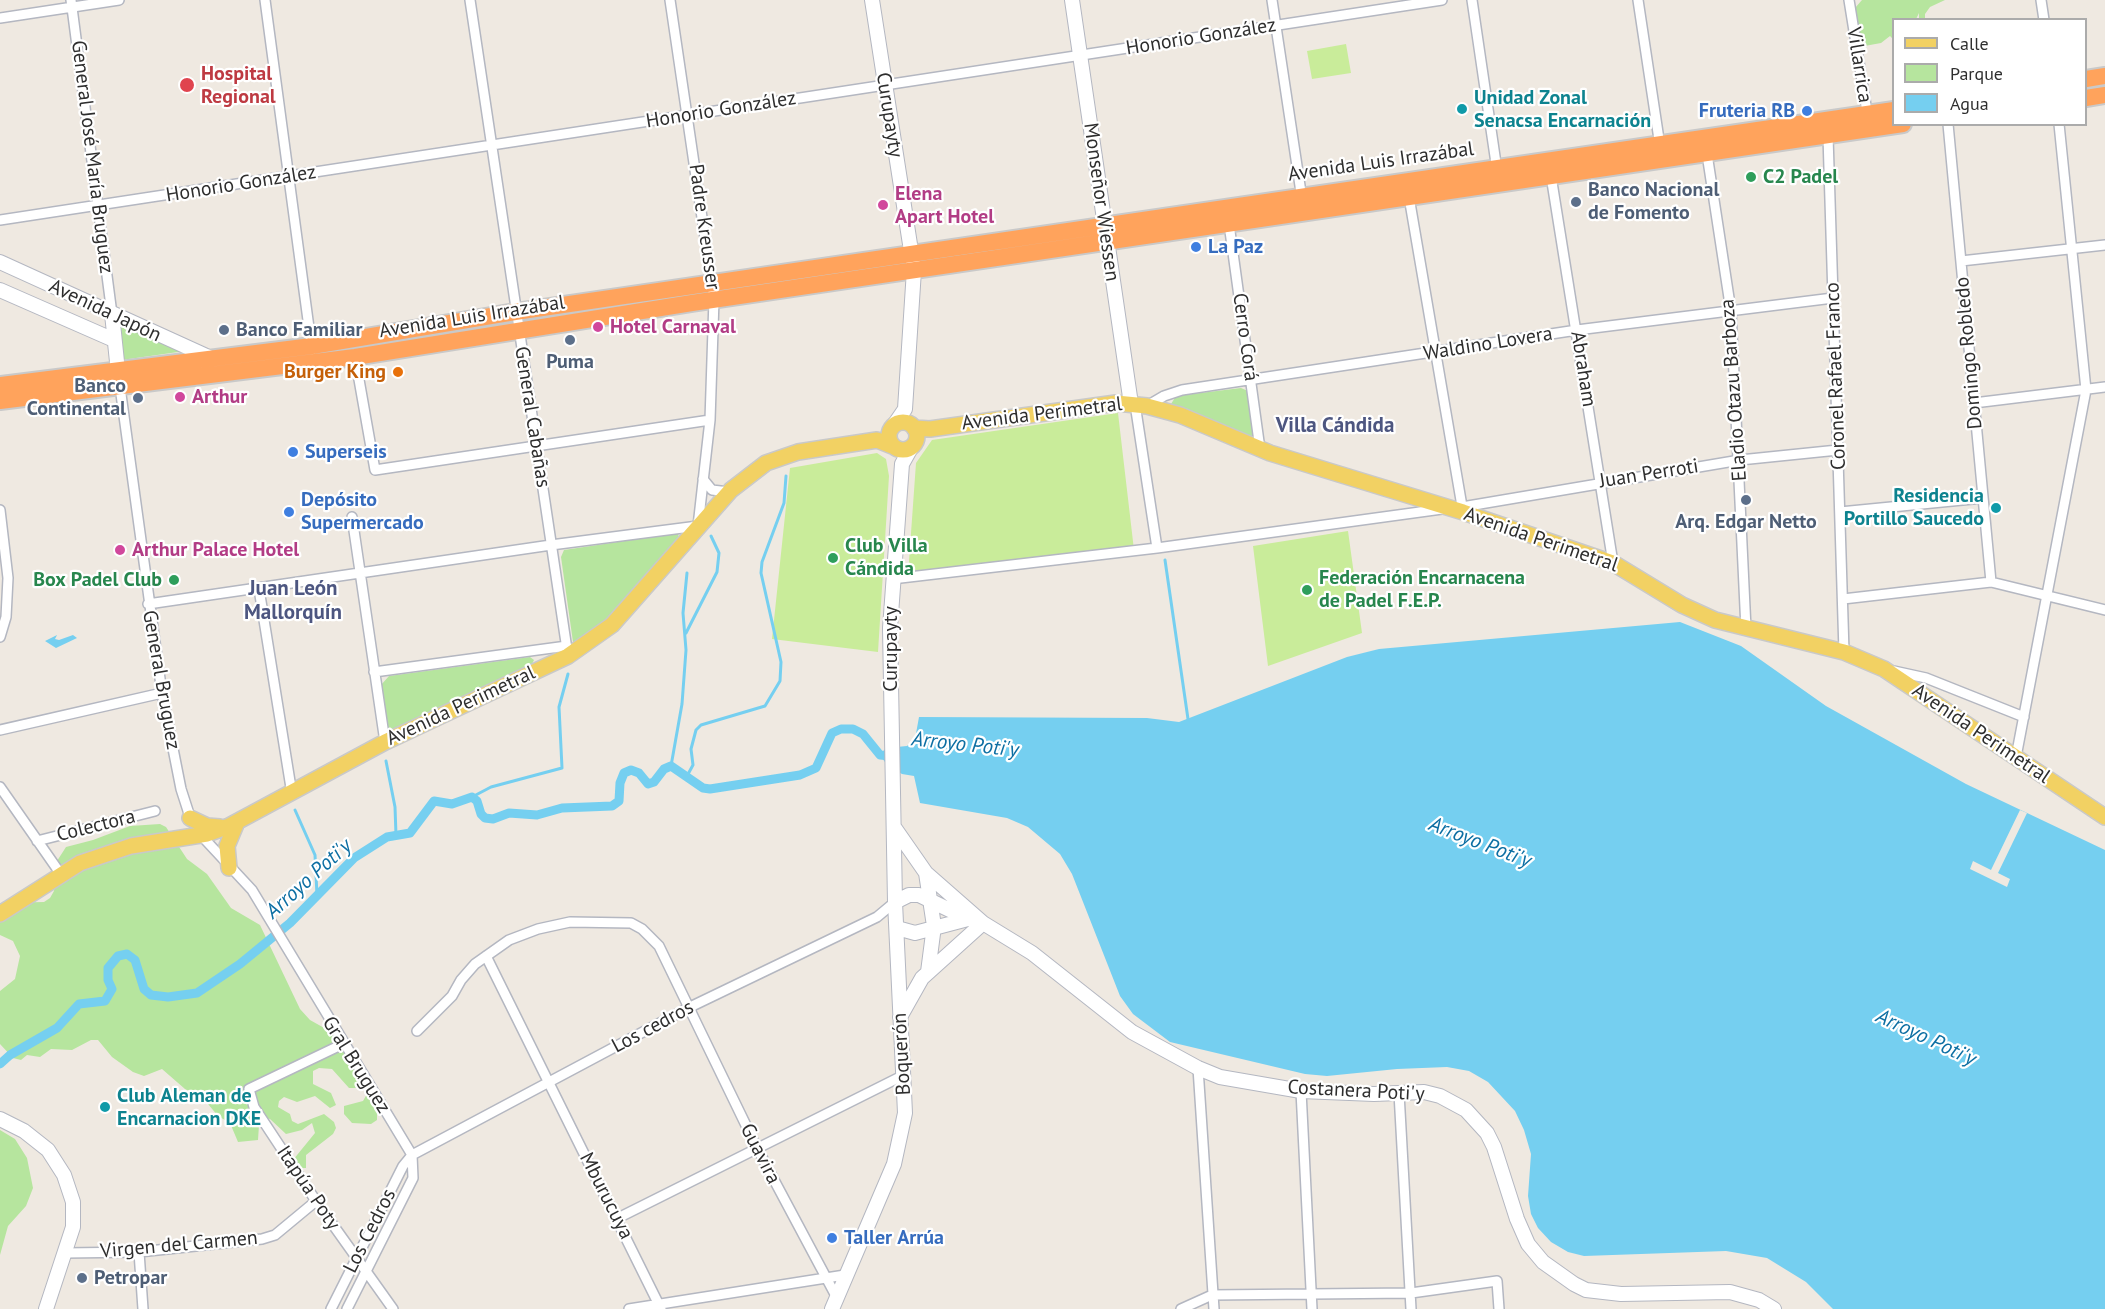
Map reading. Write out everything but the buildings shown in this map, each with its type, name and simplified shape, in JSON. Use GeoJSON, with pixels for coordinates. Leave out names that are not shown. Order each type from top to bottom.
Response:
{"type":"FeatureCollection","features":[{"type":"Feature","properties":{"kind":"highway"},"geometry":{"type":"LineString","coordinates":[[2087,79],[2105,76]]}},
{"type":"Feature","properties":{"kind":"highway"},"geometry":{"type":"LineString","coordinates":[[2087,98],[2105,95]]}},
{"type":"Feature","properties":{"kind":"highway","name":"Avenida Luis Irrazábal"},"geometry":{"type":"LineString","coordinates":[[0,385],[119,379],[313,353],[515,312],[914,270],[1301,195],[1496,166],[1660,152],[1868,122],[1892,110]]}},
{"type":"Feature","properties":{"kind":"highway"},"geometry":{"type":"LineString","coordinates":[[1106,234],[1229,224],[1551,176],[1660,152],[1707,153],[1828,136],[1868,122],[1892,123]]}},
{"type":"Feature","properties":{"kind":"highway","name":"Avenida Luis Irrazábal"},"geometry":{"type":"LineString","coordinates":[[0,401],[119,379],[211,358],[313,353],[355,357],[519,331],[910,253],[1106,234]]}},
{"type":"Feature","properties":{"kind":"main road","name":"Avenida Perimetral"},"geometry":{"type":"LineString","coordinates":[[0,914],[60,873],[117,850],[169,838],[200,835],[233,824],[385,742],[567,651],[612,625],[729,492],[756,470],[781,457],[877,440],[903,450],[914,435],[930,429],[1100,404],[1138,405],[1194,420],[1260,449],[1458,509],[1613,563],[1693,611],[1746,629],[1844,652],[1884,669],[2105,817]]}},
{"type":"Feature","properties":{"kind":"main road","name":"Avenida Perimetral"},"geometry":{"type":"LineString","coordinates":[[892,427],[903,422],[914,435]]}},
{"type":"Feature","properties":{"kind":"main road"},"geometry":{"type":"LineString","coordinates":[[877,440],[892,427]]}},
{"type":"Feature","properties":{"kind":"main road"},"geometry":{"type":"LineString","coordinates":[[892,427],[888,437],[894,447]]}},
{"type":"Feature","properties":{"kind":"main road"},"geometry":{"type":"LineString","coordinates":[[169,838],[178,831],[189,815],[207,826],[233,824],[227,846],[229,868]]}},
{"type":"Feature","properties":{"kind":"street"},"geometry":{"type":"LineString","coordinates":[[0,18],[71,4],[119,0]]}},
{"type":"Feature","properties":{"kind":"street"},"geometry":{"type":"LineString","coordinates":[[265,0],[313,353]]}},
{"type":"Feature","properties":{"kind":"street","name":"General Cabañas"},"geometry":{"type":"LineString","coordinates":[[470,0],[567,651]]}},
{"type":"Feature","properties":{"kind":"street","name":"Padre Kreusser"},"geometry":{"type":"LineString","coordinates":[[670,0],[713,291],[710,420],[698,526]]}},
{"type":"Feature","properties":{"kind":"street","name":"Curupayty"},"geometry":{"type":"LineString","coordinates":[[872,0],[914,270],[905,409],[914,435],[902,464],[892,579],[890,628],[892,785]]}},
{"type":"Feature","properties":{"kind":"street","name":"Monseñor Wiessen"},"geometry":{"type":"LineString","coordinates":[[1071,0],[1106,234],[1138,405]]}},
{"type":"Feature","properties":{"kind":"street"},"geometry":{"type":"LineString","coordinates":[[1272,0],[1304,213]]}},
{"type":"Feature","properties":{"kind":"street","name":"Honorio González"},"geometry":{"type":"LineString","coordinates":[[0,220],[1442,0]]}},
{"type":"Feature","properties":{"kind":"street"},"geometry":{"type":"LineString","coordinates":[[1472,0],[1499,184]]}},
{"type":"Feature","properties":{"kind":"street"},"geometry":{"type":"LineString","coordinates":[[1638,0],[1660,152]]}},
{"type":"Feature","properties":{"kind":"street","name":"Villarrica"},"geometry":{"type":"LineString","coordinates":[[1849,0],[1868,122]]}},
{"type":"Feature","properties":{"kind":"street"},"geometry":{"type":"LineString","coordinates":[[2041,0],[2044,18]]}},
{"type":"Feature","properties":{"kind":"street","name":"General José María Bruguez"},"geometry":{"type":"LineString","coordinates":[[71,4],[112,314]]}},
{"type":"Feature","properties":{"kind":"street","name":"Domingo Robledo"},"geometry":{"type":"LineString","coordinates":[[1947,126],[1991,582]]}},
{"type":"Feature","properties":{"kind":"street"},"geometry":{"type":"LineString","coordinates":[[2016,757],[2086,390],[2059,126]]}},
{"type":"Feature","properties":{"kind":"street","name":"Coronel Rafael Franco"},"geometry":{"type":"LineString","coordinates":[[1828,136],[1844,652]]}},
{"type":"Feature","properties":{"kind":"street","name":"Eladio Otazu Barboza"},"geometry":{"type":"LineString","coordinates":[[1707,153],[1731,311],[1740,460],[1746,629]]}},
{"type":"Feature","properties":{"kind":"street","name":"Abraham"},"geometry":{"type":"LineString","coordinates":[[1551,176],[1602,482],[1613,563]]}},
{"type":"Feature","properties":{"kind":"street"},"geometry":{"type":"LineString","coordinates":[[1409,197],[1437,352],[1458,509]]}},
{"type":"Feature","properties":{"kind":"street","name":"Cerro Corá"},"geometry":{"type":"LineString","coordinates":[[1229,224],[1260,449]]}},
{"type":"Feature","properties":{"kind":"street"},"geometry":{"type":"LineString","coordinates":[[1961,261],[2105,245]]}},
{"type":"Feature","properties":{"kind":"street","name":"Avenida Japón"},"geometry":{"type":"LineString","coordinates":[[0,262],[211,358]]}},
{"type":"Feature","properties":{"kind":"street","name":"Avenida Japón"},"geometry":{"type":"LineString","coordinates":[[0,290],[114,340]]}},
{"type":"Feature","properties":{"kind":"street","name":"Waldino Lovera"},"geometry":{"type":"LineString","coordinates":[[1138,405],[1182,390],[1577,330],[1833,298]]}},
{"type":"Feature","properties":{"kind":"street","name":"General Bruguez"},"geometry":{"type":"LineString","coordinates":[[112,314],[148,604],[162,693],[189,815],[200,835],[229,868],[248,885],[301,974]]}},
{"type":"Feature","properties":{"kind":"street"},"geometry":{"type":"LineString","coordinates":[[355,357],[375,470],[710,420]]}},
{"type":"Feature","properties":{"kind":"street"},"geometry":{"type":"LineString","coordinates":[[1974,403],[2105,387]]}},
{"type":"Feature","properties":{"kind":"street"},"geometry":{"type":"LineString","coordinates":[[1138,405],[1157,548]]}},
{"type":"Feature","properties":{"kind":"street"},"geometry":{"type":"LineString","coordinates":[[892,427],[905,409]]}},
{"type":"Feature","properties":{"kind":"street","name":"Curupayty"},"geometry":{"type":"LineString","coordinates":[[894,447],[902,464]]}},
{"type":"Feature","properties":{"kind":"street","name":"Juan Perroti"},"geometry":{"type":"LineString","coordinates":[[892,579],[1458,509],[1602,482],[1740,460],[1838,450]]}},
{"type":"Feature","properties":{"kind":"street"},"geometry":{"type":"LineString","coordinates":[[703,478],[712,490],[729,492]]}},
{"type":"Feature","properties":{"kind":"street"},"geometry":{"type":"LineString","coordinates":[[1840,512],[1983,498]]}},
{"type":"Feature","properties":{"kind":"street"},"geometry":{"type":"LineString","coordinates":[[0,510],[8,578],[6,617],[0,637]]}},
{"type":"Feature","properties":{"kind":"street"},"geometry":{"type":"LineString","coordinates":[[352,517],[385,742]]}},
{"type":"Feature","properties":{"kind":"street"},"geometry":{"type":"LineString","coordinates":[[148,604],[551,545],[698,526]]}},
{"type":"Feature","properties":{"kind":"street"},"geometry":{"type":"LineString","coordinates":[[1843,599],[1991,582],[2105,610]]}},
{"type":"Feature","properties":{"kind":"street"},"geometry":{"type":"LineString","coordinates":[[259,589],[292,794]]}},
{"type":"Feature","properties":{"kind":"street"},"geometry":{"type":"LineString","coordinates":[[374,672],[567,651]]}},
{"type":"Feature","properties":{"kind":"street"},"geometry":{"type":"LineString","coordinates":[[1884,669],[1926,678],[2024,717]]}},
{"type":"Feature","properties":{"kind":"street"},"geometry":{"type":"LineString","coordinates":[[0,730],[162,693]]}},
{"type":"Feature","properties":{"kind":"street","name":"Boquerón"},"geometry":{"type":"LineString","coordinates":[[834,1303],[894,1164],[905,1113],[892,785]]}},
{"type":"Feature","properties":{"kind":"street"},"geometry":{"type":"LineString","coordinates":[[0,787],[60,873]]}},
{"type":"Feature","properties":{"kind":"street","name":"Colectora"},"geometry":{"type":"LineString","coordinates":[[37,841],[155,812]]}},
{"type":"Feature","properties":{"kind":"street"},"geometry":{"type":"LineString","coordinates":[[894,827],[926,873],[934,926],[928,972]]}},
{"type":"Feature","properties":{"kind":"street","name":"Costanera Poti'y"},"geometry":{"type":"LineString","coordinates":[[926,873],[983,923],[1032,953],[1132,1032],[1198,1068],[1220,1077],[1301,1091],[1424,1092],[1440,1096],[1466,1110],[1477,1120],[1494,1147],[1517,1219],[1528,1244],[1543,1262],[1574,1284],[1586,1290],[1620,1294],[1730,1292],[1759,1300],[1774,1309]]}},
{"type":"Feature","properties":{"kind":"street"},"geometry":{"type":"LineString","coordinates":[[896,902],[914,895],[932,901],[968,919],[983,923]]}},
{"type":"Feature","properties":{"kind":"street","name":"Los cedros"},"geometry":{"type":"LineString","coordinates":[[412,1155],[688,1008],[877,917],[896,902]]}},
{"type":"Feature","properties":{"kind":"street"},"geometry":{"type":"LineString","coordinates":[[897,928],[915,933],[934,926],[968,919]]}},
{"type":"Feature","properties":{"kind":"street","name":"Guavira"},"geometry":{"type":"LineString","coordinates":[[417,1031],[452,996],[461,980],[476,964],[509,940],[538,929],[570,922],[631,922],[642,929],[659,946],[757,1148],[824,1278],[834,1303]]}},
{"type":"Feature","properties":{"kind":"street"},"geometry":{"type":"LineString","coordinates":[[900,1017],[928,972],[983,923]]}},
{"type":"Feature","properties":{"kind":"street","name":"Mburucuya"},"geometry":{"type":"LineString","coordinates":[[486,956],[547,1084],[618,1218],[661,1306]]}},
{"type":"Feature","properties":{"kind":"street","name":"Gral Bruguez"},"geometry":{"type":"LineString","coordinates":[[301,974],[412,1155]]}},
{"type":"Feature","properties":{"kind":"street","name":"Itapúa Poty"},"geometry":{"type":"LineString","coordinates":[[344,1044],[249,1089],[254,1107],[315,1201],[393,1309]]}},
{"type":"Feature","properties":{"kind":"street"},"geometry":{"type":"LineString","coordinates":[[1198,1068],[1214,1309]]}},
{"type":"Feature","properties":{"kind":"street"},"geometry":{"type":"LineString","coordinates":[[618,1218],[904,1075]]}},
{"type":"Feature","properties":{"kind":"street"},"geometry":{"type":"LineString","coordinates":[[1301,1091],[1312,1309]]}},
{"type":"Feature","properties":{"kind":"street"},"geometry":{"type":"LineString","coordinates":[[1400,1093],[1411,1309]]}},
{"type":"Feature","properties":{"kind":"street"},"geometry":{"type":"LineString","coordinates":[[0,1119],[36,1139],[57,1163],[64,1175],[74,1215],[65,1253],[46,1309]]}},
{"type":"Feature","properties":{"kind":"street"},"geometry":{"type":"LineString","coordinates":[[347,1309],[413,1178],[412,1155]]}},
{"type":"Feature","properties":{"kind":"street","name":"Los Cedros"},"geometry":{"type":"LineString","coordinates":[[331,1309],[356,1257],[412,1155]]}},
{"type":"Feature","properties":{"kind":"street","name":"Virgen del Carmen"},"geometry":{"type":"LineString","coordinates":[[65,1253],[139,1252],[262,1239],[274,1234],[315,1201]]}},
{"type":"Feature","properties":{"kind":"street"},"geometry":{"type":"LineString","coordinates":[[139,1252],[143,1309]]}},
{"type":"Feature","properties":{"kind":"street"},"geometry":{"type":"LineString","coordinates":[[629,1309],[661,1306],[845,1275]]}},
{"type":"Feature","properties":{"kind":"street"},"geometry":{"type":"LineString","coordinates":[[1181,1309],[1212,1295],[1410,1293],[1497,1281],[1499,1309]]}},
{"type":"Feature","properties":{"kind":"green space"},"geometry":{"type":"Polygon","coordinates":[[[1862,0],[1945,0],[1930,7],[1925,18],[1919,18],[1919,13],[1916,18],[1892,18],[1892,38],[1890,36],[1881,43],[1859,47],[1855,8],[1862,0]]]}},
{"type":"Feature","properties":{"kind":"green space"},"geometry":{"type":"Polygon","coordinates":[[[1346,44],[1351,73],[1312,79],[1307,51],[1346,44]]]}},
{"type":"Feature","properties":{"kind":"green space"},"geometry":{"type":"Polygon","coordinates":[[[118,315],[199,349],[122,360],[118,315]]]}},
{"type":"Feature","properties":{"kind":"green space"},"geometry":{"type":"Polygon","coordinates":[[[1241,388],[1248,391],[1254,435],[1251,439],[1171,404],[1176,396],[1241,388]]]}},
{"type":"Feature","properties":{"kind":"green space"},"geometry":{"type":"Polygon","coordinates":[[[1118,413],[1134,550],[908,575],[916,463],[932,440],[1118,413]]]}},
{"type":"Feature","properties":{"kind":"green space","name":"Club Villa Cándida"},"geometry":{"type":"Polygon","coordinates":[[[877,453],[886,459],[889,476],[878,652],[772,639],[790,468],[877,453]]]}},
{"type":"Feature","properties":{"kind":"green space","name":"Federación Encarnacena de Padel F.E.P."},"geometry":{"type":"Polygon","coordinates":[[[1348,531],[1362,633],[1268,666],[1253,546],[1348,531]]]}},
{"type":"Feature","properties":{"kind":"green space"},"geometry":{"type":"Polygon","coordinates":[[[678,533],[679,538],[612,618],[576,644],[573,642],[561,557],[564,550],[678,533]]]}},
{"type":"Feature","properties":{"kind":"green space"},"geometry":{"type":"Polygon","coordinates":[[[530,657],[534,660],[532,664],[391,731],[387,730],[381,685],[389,676],[530,657]]]}},
{"type":"Feature","properties":{"kind":"green space"},"geometry":{"type":"Polygon","coordinates":[[[160,824],[166,827],[187,859],[207,874],[231,908],[260,925],[300,1009],[310,1020],[335,1034],[377,1100],[377,1120],[371,1124],[352,1123],[344,1114],[344,1106],[363,1101],[367,1094],[364,1088],[349,1088],[332,1069],[319,1068],[313,1071],[313,1084],[331,1093],[336,1105],[330,1108],[315,1096],[297,1102],[284,1097],[279,1101],[278,1107],[290,1114],[292,1121],[298,1124],[324,1114],[334,1122],[336,1128],[333,1134],[306,1155],[306,1168],[299,1168],[293,1160],[315,1133],[312,1123],[302,1130],[286,1134],[270,1119],[254,1115],[259,1125],[258,1140],[238,1142],[230,1123],[218,1116],[203,1098],[185,1089],[162,1069],[144,1076],[133,1072],[112,1057],[98,1040],[91,1040],[72,1050],[51,1049],[40,1057],[27,1055],[21,1060],[13,1058],[0,1044],[0,991],[15,979],[20,956],[13,941],[0,935],[0,903],[44,902],[50,898],[54,891],[57,861],[66,847],[130,826],[160,824]]]}},
{"type":"Feature","properties":{"kind":"green space"},"geometry":{"type":"Polygon","coordinates":[[[0,1130],[15,1139],[27,1158],[33,1188],[26,1206],[8,1226],[0,1255],[0,1130]]]}},
{"type":"Feature","properties":{"kind":"water"},"geometry":{"type":"Polygon","coordinates":[[[1680,622],[1741,646],[1826,706],[1966,784],[2105,850],[2105,1309],[1833,1309],[1806,1282],[1767,1258],[1726,1251],[1584,1256],[1568,1252],[1551,1242],[1538,1228],[1531,1214],[1528,1196],[1531,1154],[1524,1130],[1515,1111],[1488,1082],[1469,1071],[1447,1067],[1327,1076],[1305,1074],[1170,1042],[1133,1014],[1120,996],[1072,874],[1060,854],[1028,827],[1007,818],[920,803],[914,776],[902,774],[887,765],[880,755],[886,748],[907,746],[915,739],[919,717],[1147,718],[1179,722],[1347,657],[1379,649],[1680,622]]]}},
{"type":"Feature","properties":{"kind":"water"},"geometry":{"type":"Polygon","coordinates":[[[57,635],[55,639],[59,640],[73,635],[77,638],[56,648],[45,641],[57,635]]]}},
{"type":"Feature","properties":{"kind":"pier"},"geometry":{"type":"Polygon","coordinates":[[[2020,810],[2027,813],[1998,873],[2010,879],[2007,887],[1970,869],[1973,861],[1991,870],[2020,810]]]}},
{"type":"Feature","properties":{"kind":"waterway"},"geometry":{"type":"LineString","coordinates":[[687,776],[693,765],[691,749],[696,730],[701,725],[765,706],[780,681],[781,662],[761,573],[762,562],[784,503],[786,476]]}},
{"type":"Feature","properties":{"kind":"waterway"},"geometry":{"type":"LineString","coordinates":[[686,633],[717,572],[719,553],[711,536]]}},
{"type":"Feature","properties":{"kind":"waterway"},"geometry":{"type":"LineString","coordinates":[[1165,560],[1188,719]]}},
{"type":"Feature","properties":{"kind":"waterway"},"geometry":{"type":"LineString","coordinates":[[671,766],[682,704],[686,650],[683,613],[687,573]]}},
{"type":"Feature","properties":{"kind":"waterway"},"geometry":{"type":"LineString","coordinates":[[472,797],[491,787],[562,768],[559,707],[568,674]]}},
{"type":"Feature","properties":{"kind":"waterway","name":"Arroyo Poti'y"},"geometry":{"type":"LineString","coordinates":[[0,1064],[10,1055],[57,1028],[79,1004],[105,1001],[112,989],[108,980],[108,968],[118,956],[127,954],[135,960],[144,989],[151,995],[168,997],[197,993],[240,964],[290,923],[354,858],[387,837],[410,833],[434,801],[452,804],[472,797],[477,801],[481,814],[485,818],[493,819],[509,813],[537,815],[562,808],[612,806],[619,801],[620,783],[624,773],[631,770],[639,773],[648,784],[654,782],[664,769],[671,766],[703,788],[710,789],[800,775],[816,768],[832,733],[841,729],[853,729],[863,734],[880,755],[891,756]]}},
{"type":"Feature","properties":{"kind":"waterway"},"geometry":{"type":"LineString","coordinates":[[386,761],[395,807],[396,835]]}},
{"type":"Feature","properties":{"kind":"waterway"},"geometry":{"type":"LineString","coordinates":[[295,810],[315,855],[317,895]]}},
{"type":"Feature","properties":{"kind":"place","name":"Hospital Regional"},"geometry":{"type":"Point","coordinates":[187,85]}},
{"type":"Feature","properties":{"kind":"place","name":"Unidad Zonal Senacsa Encarnación"},"geometry":{"type":"Point","coordinates":[1462,109]}},
{"type":"Feature","properties":{"kind":"place","name":"Fruteria RB"},"geometry":{"type":"Point","coordinates":[1807,111]}},
{"type":"Feature","properties":{"kind":"place","name":"C2 Padel"},"geometry":{"type":"Point","coordinates":[1751,177]}},
{"type":"Feature","properties":{"kind":"place","name":"Banco Nacional de Fomento"},"geometry":{"type":"Point","coordinates":[1576,202]}},
{"type":"Feature","properties":{"kind":"place","name":"Elena Apart Hotel"},"geometry":{"type":"Point","coordinates":[883,205]}},
{"type":"Feature","properties":{"kind":"place","name":"La Paz"},"geometry":{"type":"Point","coordinates":[1196,247]}},
{"type":"Feature","properties":{"kind":"place","name":"Hotel Carnaval"},"geometry":{"type":"Point","coordinates":[598,327]}},
{"type":"Feature","properties":{"kind":"place","name":"Banco Familiar"},"geometry":{"type":"Point","coordinates":[224,330]}},
{"type":"Feature","properties":{"kind":"place","name":"Puma"},"geometry":{"type":"Point","coordinates":[570,340]}},
{"type":"Feature","properties":{"kind":"place","name":"Burger King"},"geometry":{"type":"Point","coordinates":[398,372]}},
{"type":"Feature","properties":{"kind":"place","name":"Arthur"},"geometry":{"type":"Point","coordinates":[180,397]}},
{"type":"Feature","properties":{"kind":"place","name":"Banco Continental"},"geometry":{"type":"Point","coordinates":[138,398]}},
{"type":"Feature","properties":{"kind":"place","name":"Superseis"},"geometry":{"type":"Point","coordinates":[293,452]}},
{"type":"Feature","properties":{"kind":"place","name":"Arq. Edgar Netto"},"geometry":{"type":"Point","coordinates":[1746,500]}},
{"type":"Feature","properties":{"kind":"place","name":"Residencia Portillo Saucedo"},"geometry":{"type":"Point","coordinates":[1996,508]}},
{"type":"Feature","properties":{"kind":"place","name":"Depósito Supermercado"},"geometry":{"type":"Point","coordinates":[289,512]}},
{"type":"Feature","properties":{"kind":"place","name":"Arthur Palace Hotel"},"geometry":{"type":"Point","coordinates":[120,550]}},
{"type":"Feature","properties":{"kind":"place","name":"Club Villa Cándida"},"geometry":{"type":"Point","coordinates":[833,558]}},
{"type":"Feature","properties":{"kind":"place","name":"Box Padel Club"},"geometry":{"type":"Point","coordinates":[174,580]}},
{"type":"Feature","properties":{"kind":"place","name":"Federación Encarnacena de Padel F.E.P."},"geometry":{"type":"Point","coordinates":[1307,590]}},
{"type":"Feature","properties":{"kind":"place","name":"Club Aleman de Encarnacion DKE"},"geometry":{"type":"Point","coordinates":[105,1107]}},
{"type":"Feature","properties":{"kind":"place","name":"Taller Arrúa"},"geometry":{"type":"Point","coordinates":[832,1238]}},
{"type":"Feature","properties":{"kind":"place","name":"Petropar"},"geometry":{"type":"Point","coordinates":[82,1278]}},
{"type":"Feature","properties":{"kind":"district","name":"Villa Cándida"},"geometry":{"type":"Point","coordinates":[1335,426]}},
{"type":"Feature","properties":{"kind":"district","name":"Juan León Mallorquín"},"geometry":{"type":"Point","coordinates":[293,601]}}]}
